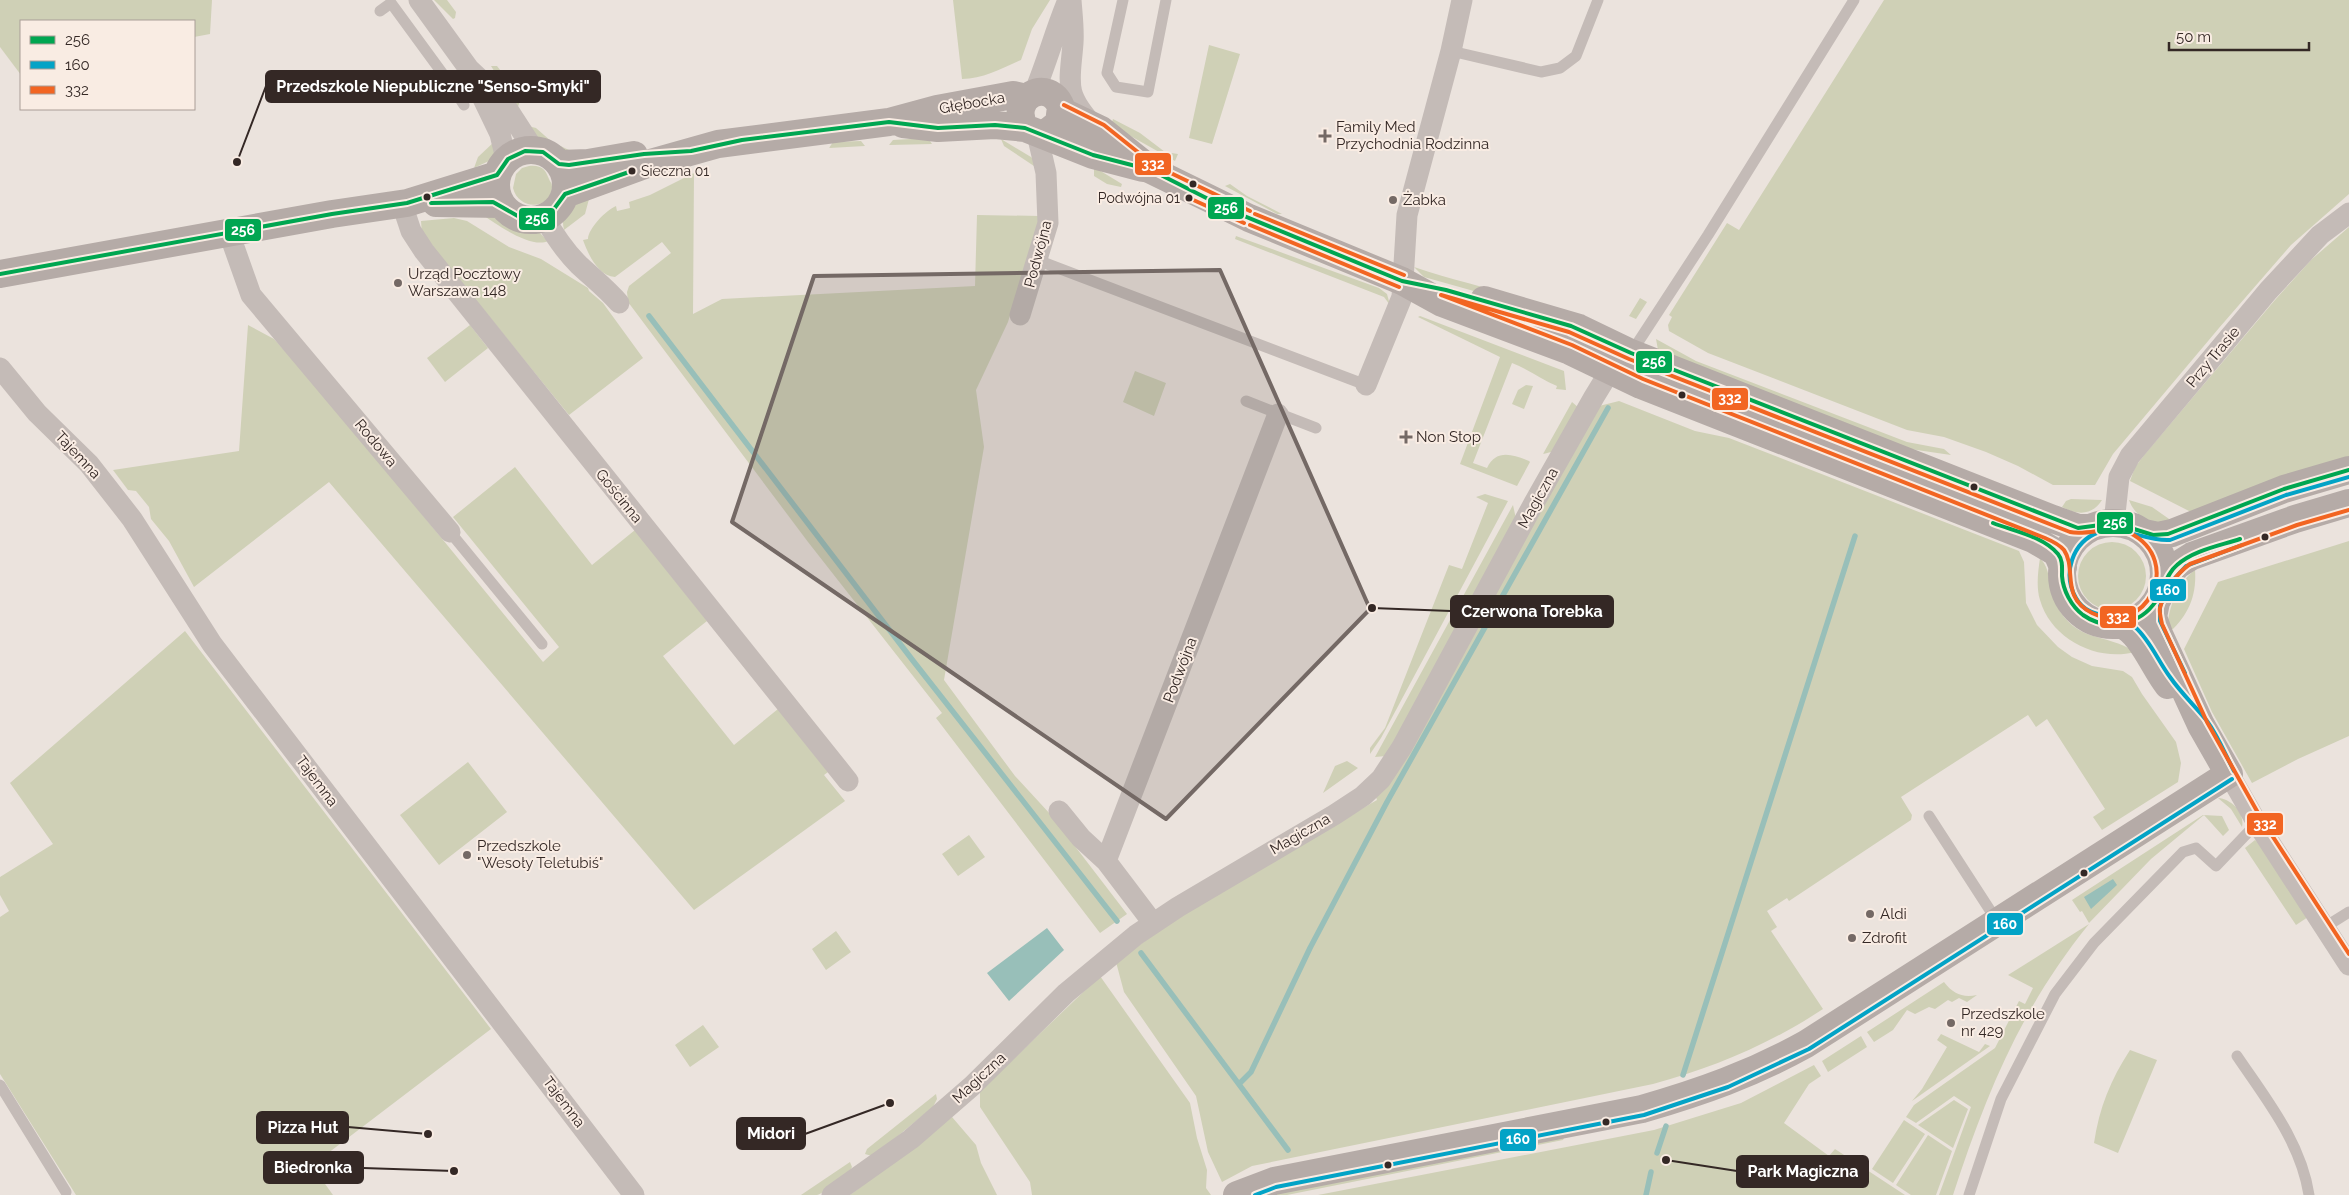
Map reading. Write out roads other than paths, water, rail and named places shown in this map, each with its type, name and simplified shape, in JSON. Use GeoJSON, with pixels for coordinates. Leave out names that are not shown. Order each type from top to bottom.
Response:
{"type":"FeatureCollection","features":[{"type":"Feature","properties":{"kind":"street"},"geometry":{"type":"LineString","coordinates":[[404,204],[501,167],[519,152],[534,150],[545,153],[559,164],[565,178],[565,194],[559,206],[544,217],[532,220],[520,218],[509,213],[501,204],[496,190],[501,167],[498,128],[469,69],[419,0]]}},
{"type":"Feature","properties":{"kind":"street"},"geometry":{"type":"LineString","coordinates":[[1070,0],[1073,41],[1069,71],[1070,89],[1074,102],[1093,125]]}},
{"type":"Feature","properties":{"kind":"street"},"geometry":{"type":"LineString","coordinates":[[1036,132],[1059,123],[1045,100],[1045,67],[1057,27],[1070,0]]}},
{"type":"Feature","properties":{"kind":"street"},"geometry":{"type":"LineString","coordinates":[[1366,385],[1402,297],[1407,215],[1451,51],[1462,0]]}},
{"type":"Feature","properties":{"kind":"street"},"geometry":{"type":"LineString","coordinates":[[469,69],[500,99],[534,150]]}},
{"type":"Feature","properties":{"kind":"street"},"geometry":{"type":"LineString","coordinates":[[1045,100],[1069,71]]}},
{"type":"Feature","properties":{"kind":"street","name":"Głębocka"},"geometry":{"type":"LineString","coordinates":[[559,164],[588,163],[644,154],[691,150],[747,139],[889,122],[937,109],[1013,95],[1045,100],[1093,125],[1150,170],[1240,214],[1402,281],[1442,303],[1559,347],[1622,362],[2078,528],[2102,526]]}},
{"type":"Feature","properties":{"kind":"street","name":"Głębocka"},"geometry":{"type":"LineString","coordinates":[[1036,132],[1020,112],[1045,100]]}},
{"type":"Feature","properties":{"kind":"street","name":"Głębocka"},"geometry":{"type":"LineString","coordinates":[[889,122],[938,128],[995,125],[1036,132],[1093,156],[1150,170]]}},
{"type":"Feature","properties":{"kind":"street","name":"Podwójna"},"geometry":{"type":"LineString","coordinates":[[1020,315],[1046,233],[1049,215],[1046,173],[1036,132]]}},
{"type":"Feature","properties":{"kind":"street","name":"Głębocka"},"geometry":{"type":"LineString","coordinates":[[565,194],[691,150]]}},
{"type":"Feature","properties":{"kind":"street"},"geometry":{"type":"LineString","coordinates":[[0,274],[332,214],[404,204],[501,204]]}},
{"type":"Feature","properties":{"kind":"street","name":"Gościnna"},"geometry":{"type":"LineString","coordinates":[[404,204],[411,231],[424,251],[848,781]]}},
{"type":"Feature","properties":{"kind":"street","name":"Przy Trasie"},"geometry":{"type":"LineString","coordinates":[[2102,526],[2119,477],[2130,456],[2268,290],[2320,235],[2349,213]]}},
{"type":"Feature","properties":{"kind":"street"},"geometry":{"type":"LineString","coordinates":[[544,217],[563,246],[619,303]]}},
{"type":"Feature","properties":{"kind":"street","name":"Rodowa"},"geometry":{"type":"LineString","coordinates":[[229,232],[251,295],[450,532]]}},
{"type":"Feature","properties":{"kind":"street","name":"Głębocka"},"geometry":{"type":"LineString","coordinates":[[1622,362],[1684,402],[2033,539],[2057,553],[2063,567]]}},
{"type":"Feature","properties":{"kind":"street","name":"Magiczna"},"geometry":{"type":"LineString","coordinates":[[832,1195],[918,1132],[972,1086],[1066,993],[1153,923],[1334,815],[1363,796],[1381,779],[1402,747],[1594,397],[1605,379],[1622,362]]}},
{"type":"Feature","properties":{"kind":"street","name":"Tajemna"},"geometry":{"type":"LineString","coordinates":[[0,368],[37,412],[89,464],[132,519],[212,644],[634,1195]]}},
{"type":"Feature","properties":{"kind":"street","name":"Podwójna"},"geometry":{"type":"LineString","coordinates":[[1106,861],[1278,414]]}},
{"type":"Feature","properties":{"kind":"street"},"geometry":{"type":"LineString","coordinates":[[2201,725],[2163,680],[2128,627],[2120,624],[2095,621],[2080,612],[2066,592],[2063,567],[2071,544],[2102,526],[2130,526],[2144,533],[2158,536],[2172,533],[2284,489],[2349,470]]}},
{"type":"Feature","properties":{"kind":"street"},"geometry":{"type":"LineString","coordinates":[[2120,624],[2144,614],[2176,566],[2192,556],[2349,503]]}},
{"type":"Feature","properties":{"kind":"street"},"geometry":{"type":"LineString","coordinates":[[2144,533],[2155,546],[2162,561],[2159,594],[2153,612],[2154,622],[2201,725],[2257,823],[2349,964]]}},
{"type":"Feature","properties":{"kind":"street"},"geometry":{"type":"LineString","coordinates":[[1244,1193],[1274,1181],[1642,1109],[1750,1073],[1806,1044],[2229,774]]}},
{"type":"Feature","properties":{"kind":"street"},"geometry":{"type":"LineString","coordinates":[[1059,811],[1081,838],[1106,861],[1153,923]]}},
{"type":"Feature","properties":{"kind":"lane"},"geometry":{"type":"LineString","coordinates":[[1123,0],[1107,73],[1116,86],[1148,92],[1166,0]]}},
{"type":"Feature","properties":{"kind":"lane"},"geometry":{"type":"LineString","coordinates":[[1451,51],[1541,72],[1560,68],[1576,56],[1598,0]]}},
{"type":"Feature","properties":{"kind":"lane"},"geometry":{"type":"LineString","coordinates":[[1622,362],[1708,235],[1854,0]]}},
{"type":"Feature","properties":{"kind":"lane"},"geometry":{"type":"LineString","coordinates":[[380,11],[391,3],[464,105]]}},
{"type":"Feature","properties":{"kind":"lane"},"geometry":{"type":"LineString","coordinates":[[451,85],[469,69]]}},
{"type":"Feature","properties":{"kind":"lane"},"geometry":{"type":"LineString","coordinates":[[1037,260],[1293,359],[1366,385]]}},
{"type":"Feature","properties":{"kind":"lane"},"geometry":{"type":"LineString","coordinates":[[1246,401],[1316,428]]}},
{"type":"Feature","properties":{"kind":"lane","name":"Rodowa"},"geometry":{"type":"LineString","coordinates":[[450,532],[542,644]]}},
{"type":"Feature","properties":{"kind":"lane"},"geometry":{"type":"LineString","coordinates":[[1929,816],[1997,921]]}},
{"type":"Feature","properties":{"kind":"lane"},"geometry":{"type":"LineString","coordinates":[[1969,1195],[2001,1099],[2055,994],[2081,959],[2183,852],[2196,848],[2216,866],[2257,823]]}},
{"type":"Feature","properties":{"kind":"lane"},"geometry":{"type":"LineString","coordinates":[[2325,927],[2349,912]]}},
{"type":"Feature","properties":{"kind":"lane"},"geometry":{"type":"LineString","coordinates":[[2237,1056],[2292,1142],[2304,1169],[2309,1195]]}},
{"type":"Feature","properties":{"kind":"lane"},"geometry":{"type":"LineString","coordinates":[[0,1085],[66,1192]]}},
{"type":"Feature","properties":{"kind":"water"},"geometry":{"type":"Polygon","coordinates":[[[2113,879],[2117,885],[2091,909],[2084,897],[2113,879]]]}},
{"type":"Feature","properties":{"kind":"water"},"geometry":{"type":"Polygon","coordinates":[[[1047,928],[1064,950],[1009,1001],[987,973],[1047,928]]]}},
{"type":"Feature","properties":{"kind":"waterway"},"geometry":{"type":"LineString","coordinates":[[649,316],[914,662],[1117,921]]}},
{"type":"Feature","properties":{"kind":"waterway"},"geometry":{"type":"LineString","coordinates":[[1239,1084],[1251,1072],[1310,948],[1387,802],[1608,408]]}},
{"type":"Feature","properties":{"kind":"waterway"},"geometry":{"type":"LineString","coordinates":[[1683,1075],[1855,536]]}},
{"type":"Feature","properties":{"kind":"waterway"},"geometry":{"type":"LineString","coordinates":[[1141,953],[1288,1150]]}},
{"type":"Feature","properties":{"kind":"waterway"},"geometry":{"type":"LineString","coordinates":[[1657,1153],[1666,1126]]}},
{"type":"Feature","properties":{"kind":"waterway"},"geometry":{"type":"LineString","coordinates":[[1646,1195],[1651,1172]]}},
{"type":"Feature","properties":{"kind":"place","name":"Family Med Przychodnia Rodzinna"},"geometry":{"type":"Point","coordinates":[1325,136]}},
{"type":"Feature","properties":{"kind":"place","name":"Przedszkole Niepubliczne \"Senso-Smyki\""},"geometry":{"type":"Point","coordinates":[237,162]}},
{"type":"Feature","properties":{"kind":"place","name":"Sieczna 01"},"geometry":{"type":"Point","coordinates":[632,171]}},
{"type":"Feature","properties":{"kind":"place","name":"Podwójna 01"},"geometry":{"type":"Point","coordinates":[1189,198]}},
{"type":"Feature","properties":{"kind":"place","name":"Żabka"},"geometry":{"type":"Point","coordinates":[1393,200]}},
{"type":"Feature","properties":{"kind":"place","name":"Urząd Pocztowy Warszawa 148"},"geometry":{"type":"Point","coordinates":[398,283]}},
{"type":"Feature","properties":{"kind":"place","name":"Non Stop"},"geometry":{"type":"Point","coordinates":[1406,437]}},
{"type":"Feature","properties":{"kind":"place","name":"Czerwona Torebka"},"geometry":{"type":"Point","coordinates":[1372,608]}},
{"type":"Feature","properties":{"kind":"place","name":"Przedszkole \"Wesoły Teletubiś\""},"geometry":{"type":"Point","coordinates":[467,855]}},
{"type":"Feature","properties":{"kind":"place","name":"Aldi"},"geometry":{"type":"Point","coordinates":[1870,914]}},
{"type":"Feature","properties":{"kind":"place","name":"Zdrofit"},"geometry":{"type":"Point","coordinates":[1852,938]}},
{"type":"Feature","properties":{"kind":"place","name":"Przedszkole nr 429"},"geometry":{"type":"Point","coordinates":[1951,1023]}},
{"type":"Feature","properties":{"kind":"place","name":"Midori"},"geometry":{"type":"Point","coordinates":[890,1103]}},
{"type":"Feature","properties":{"kind":"place","name":"Pizza Hut"},"geometry":{"type":"Point","coordinates":[428,1134]}},
{"type":"Feature","properties":{"kind":"place","name":"Park Magiczna"},"geometry":{"type":"Point","coordinates":[1666,1160]}},
{"type":"Feature","properties":{"kind":"place","name":"Biedronka"},"geometry":{"type":"Point","coordinates":[454,1171]}}]}
